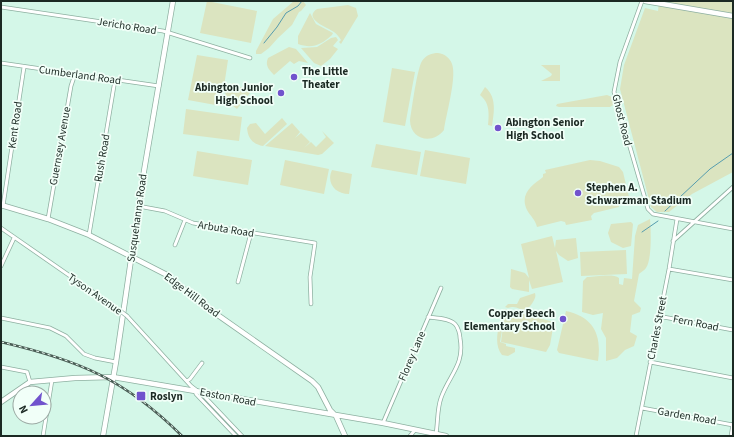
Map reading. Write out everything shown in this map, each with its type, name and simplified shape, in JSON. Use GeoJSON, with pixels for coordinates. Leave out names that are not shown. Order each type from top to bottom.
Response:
{"type":"FeatureCollection","features":[{"type":"Feature","properties":{"kind":"main road","name":"Susquehanna Road"},"geometry":{"type":"LineString","coordinates":[[103,436],[116,362],[138,206],[173,1]]}},
{"type":"Feature","properties":{"kind":"main road"},"geometry":{"type":"LineString","coordinates":[[645,1],[733,16]]}},
{"type":"Feature","properties":{"kind":"main road","name":"Edge Hill Road"},"geometry":{"type":"LineString","coordinates":[[2,206],[48,219],[89,235],[167,275],[202,304],[308,378],[318,387],[330,410],[336,416],[345,436]]}},
{"type":"Feature","properties":{"kind":"main road","name":"Easton Road"},"geometry":{"type":"LineString","coordinates":[[1,402],[30,382],[113,377],[383,423],[446,436]]}},
{"type":"Feature","properties":{"kind":"street","name":"Ghost Road"},"geometry":{"type":"LineString","coordinates":[[642,1],[620,62],[614,92],[648,209],[653,214],[733,229]]}},
{"type":"Feature","properties":{"kind":"street","name":"Jericho Road"},"geometry":{"type":"LineString","coordinates":[[1,7],[168,33],[250,58]]}},
{"type":"Feature","properties":{"kind":"street","name":"Cumberland Road"},"geometry":{"type":"LineString","coordinates":[[1,63],[159,86]]}},
{"type":"Feature","properties":{"kind":"street","name":"Kent Road"},"geometry":{"type":"LineString","coordinates":[[2,206],[24,67]]}},
{"type":"Feature","properties":{"kind":"street","name":"Guernsey Avenue"},"geometry":{"type":"LineString","coordinates":[[48,219],[71,86],[75,74]]}},
{"type":"Feature","properties":{"kind":"street","name":"Rush Road"},"geometry":{"type":"LineString","coordinates":[[89,235],[115,80]]}},
{"type":"Feature","properties":{"kind":"street"},"geometry":{"type":"LineString","coordinates":[[673,241],[733,187]]}},
{"type":"Feature","properties":{"kind":"street","name":"Arbuta Road"},"geometry":{"type":"LineString","coordinates":[[138,206],[165,211],[193,223],[315,243],[310,277],[311,304]]}},
{"type":"Feature","properties":{"kind":"street","name":"Charles Street"},"geometry":{"type":"LineString","coordinates":[[636,436],[677,219]]}},
{"type":"Feature","properties":{"kind":"street"},"geometry":{"type":"LineString","coordinates":[[175,245],[185,220]]}},
{"type":"Feature","properties":{"kind":"street","name":"Tyson Avenue"},"geometry":{"type":"LineString","coordinates":[[1,228],[127,316],[195,390],[204,396],[242,436]]}},
{"type":"Feature","properties":{"kind":"street"},"geometry":{"type":"LineString","coordinates":[[238,282],[252,233]]}},
{"type":"Feature","properties":{"kind":"street"},"geometry":{"type":"LineString","coordinates":[[1,266],[14,238]]}},
{"type":"Feature","properties":{"kind":"street"},"geometry":{"type":"LineString","coordinates":[[668,269],[733,280]]}},
{"type":"Feature","properties":{"kind":"street","name":"Florey Lane"},"geometry":{"type":"LineString","coordinates":[[383,423],[441,288]]}},
{"type":"Feature","properties":{"kind":"street","name":"Fern Road"},"geometry":{"type":"LineString","coordinates":[[658,316],[733,330]]}},
{"type":"Feature","properties":{"kind":"street"},"geometry":{"type":"LineString","coordinates":[[428,317],[450,321],[455,324],[460,333],[461,342],[461,354],[458,365],[440,400],[436,434]]}},
{"type":"Feature","properties":{"kind":"street"},"geometry":{"type":"LineString","coordinates":[[1,318],[50,328],[66,336],[84,354],[95,358],[116,362]]}},
{"type":"Feature","properties":{"kind":"street"},"geometry":{"type":"LineString","coordinates":[[650,362],[733,378]]}},
{"type":"Feature","properties":{"kind":"street"},"geometry":{"type":"LineString","coordinates":[[187,381],[202,363]]}},
{"type":"Feature","properties":{"kind":"street"},"geometry":{"type":"LineString","coordinates":[[1,367],[27,372],[30,382]]}},
{"type":"Feature","properties":{"kind":"street"},"geometry":{"type":"LineString","coordinates":[[43,436],[52,380]]}},
{"type":"Feature","properties":{"kind":"street","name":"Tyson Avenue"},"geometry":{"type":"LineString","coordinates":[[195,390],[196,394],[236,436]]}},
{"type":"Feature","properties":{"kind":"street","name":"Garden Road"},"geometry":{"type":"LineString","coordinates":[[642,408],[733,425]]}},
{"type":"Feature","properties":{"kind":"street"},"geometry":{"type":"LineString","coordinates":[[731,436],[733,425]]}},
{"type":"Feature","properties":{"kind":"street"},"geometry":{"type":"LineString","coordinates":[[410,436],[415,430]]}},
{"type":"Feature","properties":{"kind":"green space"},"geometry":{"type":"Polygon","coordinates":[[[207,1],[257,11],[251,43],[200,33],[207,1]]]}},
{"type":"Feature","properties":{"kind":"green space"},"geometry":{"type":"Polygon","coordinates":[[[294,1],[303,1],[306,5],[299,12],[292,25],[269,48],[261,54],[256,54],[256,51],[273,19],[294,1]]]}},
{"type":"Feature","properties":{"kind":"green space"},"geometry":{"type":"Polygon","coordinates":[[[659,1],[733,1],[733,172],[692,194],[669,212],[657,212],[651,207],[620,89],[624,65],[645,8],[658,11],[659,1]]]}},
{"type":"Feature","properties":{"kind":"green space"},"geometry":{"type":"Polygon","coordinates":[[[348,5],[356,8],[358,16],[341,44],[339,42],[341,40],[336,34],[314,20],[313,13],[317,9],[348,5]]]}},
{"type":"Feature","properties":{"kind":"green space"},"geometry":{"type":"Polygon","coordinates":[[[310,13],[316,24],[333,33],[320,44],[308,46],[298,44],[298,36],[310,13]]]}},
{"type":"Feature","properties":{"kind":"green space"},"geometry":{"type":"Polygon","coordinates":[[[336,37],[338,40],[333,46],[338,49],[330,59],[321,66],[314,63],[301,48],[317,47],[331,38],[336,37]]]}},
{"type":"Feature","properties":{"kind":"green space"},"geometry":{"type":"Polygon","coordinates":[[[289,47],[296,49],[308,63],[299,61],[294,64],[290,61],[274,75],[268,67],[268,58],[289,47]]]}},
{"type":"Feature","properties":{"kind":"green space"},"geometry":{"type":"Polygon","coordinates":[[[438,53],[447,57],[452,64],[453,78],[451,96],[444,130],[434,138],[428,139],[418,136],[414,132],[411,127],[410,120],[420,65],[425,57],[438,53]]]}},
{"type":"Feature","properties":{"kind":"green space"},"geometry":{"type":"Polygon","coordinates":[[[197,55],[228,60],[221,106],[188,100],[197,55]]]}},
{"type":"Feature","properties":{"kind":"green space"},"geometry":{"type":"Polygon","coordinates":[[[541,65],[560,65],[560,81],[541,81],[552,74],[541,65]]]}},
{"type":"Feature","properties":{"kind":"green space"},"geometry":{"type":"Polygon","coordinates":[[[392,68],[415,72],[405,126],[383,122],[392,68]]]}},
{"type":"Feature","properties":{"kind":"green space"},"geometry":{"type":"Polygon","coordinates":[[[234,83],[250,93],[237,109],[230,103],[225,92],[229,85],[234,83]]]}},
{"type":"Feature","properties":{"kind":"green space"},"geometry":{"type":"Polygon","coordinates":[[[485,87],[491,95],[494,105],[492,126],[488,125],[489,113],[487,105],[480,95],[485,87]]]}},
{"type":"Feature","properties":{"kind":"green space"},"geometry":{"type":"Polygon","coordinates":[[[607,95],[612,97],[614,100],[613,105],[610,107],[556,106],[557,104],[607,95]]]}},
{"type":"Feature","properties":{"kind":"green space"},"geometry":{"type":"Polygon","coordinates":[[[186,109],[242,117],[239,141],[183,134],[186,109]]]}},
{"type":"Feature","properties":{"kind":"green space"},"geometry":{"type":"Polygon","coordinates":[[[282,118],[287,124],[263,146],[256,144],[250,138],[247,128],[250,124],[256,123],[265,134],[282,118]]]}},
{"type":"Feature","properties":{"kind":"green space"},"geometry":{"type":"Polygon","coordinates":[[[292,123],[300,132],[295,138],[301,133],[310,142],[304,148],[311,142],[316,147],[326,137],[322,131],[334,143],[322,154],[318,155],[265,146],[292,123]]]}},
{"type":"Feature","properties":{"kind":"green space"},"geometry":{"type":"Polygon","coordinates":[[[376,144],[421,152],[417,175],[371,167],[376,144]]]}},
{"type":"Feature","properties":{"kind":"green space"},"geometry":{"type":"Polygon","coordinates":[[[425,150],[470,158],[466,184],[420,176],[425,150]]]}},
{"type":"Feature","properties":{"kind":"green space"},"geometry":{"type":"Polygon","coordinates":[[[197,151],[252,160],[248,185],[193,176],[197,151]]]}},
{"type":"Feature","properties":{"kind":"green space"},"geometry":{"type":"Polygon","coordinates":[[[285,160],[329,169],[324,194],[280,185],[285,160]]]}},
{"type":"Feature","properties":{"kind":"green space","name":"Stephen A. Schwarzman Stadium"},"geometry":{"type":"Polygon","coordinates":[[[590,160],[600,161],[619,167],[623,172],[629,197],[618,200],[619,207],[594,213],[591,216],[592,220],[566,225],[565,222],[561,221],[537,227],[525,204],[526,194],[531,186],[543,177],[543,174],[546,173],[545,170],[590,160]]]}},
{"type":"Feature","properties":{"kind":"green space"},"geometry":{"type":"Polygon","coordinates":[[[332,170],[352,174],[349,194],[344,194],[333,187],[330,179],[332,170]]]}},
{"type":"Feature","properties":{"kind":"green space"},"geometry":{"type":"Polygon","coordinates":[[[650,219],[651,244],[648,264],[645,270],[639,274],[634,301],[641,308],[640,312],[632,315],[630,332],[637,336],[634,346],[625,350],[617,358],[606,361],[606,338],[601,329],[603,313],[593,315],[582,312],[583,281],[587,277],[613,276],[619,278],[619,284],[623,285],[624,278],[632,279],[635,236],[638,225],[650,219]]]}},
{"type":"Feature","properties":{"kind":"green space"},"geometry":{"type":"Polygon","coordinates":[[[631,222],[633,224],[631,246],[623,248],[611,242],[608,233],[611,224],[631,222]]]}},
{"type":"Feature","properties":{"kind":"green space"},"geometry":{"type":"Polygon","coordinates":[[[552,236],[555,248],[556,240],[576,238],[578,258],[568,261],[556,251],[563,282],[532,289],[529,280],[529,292],[512,289],[510,287],[511,269],[525,273],[529,278],[521,244],[552,236]]]}},
{"type":"Feature","properties":{"kind":"green space"},"geometry":{"type":"Polygon","coordinates":[[[626,250],[627,274],[581,276],[580,252],[626,250]]]}},
{"type":"Feature","properties":{"kind":"green space"},"geometry":{"type":"Polygon","coordinates":[[[535,293],[533,302],[524,310],[516,307],[505,307],[508,304],[517,304],[520,298],[535,293]]]}},
{"type":"Feature","properties":{"kind":"green space"},"geometry":{"type":"Polygon","coordinates":[[[504,309],[554,322],[550,345],[546,352],[501,342],[504,319],[500,342],[506,344],[506,346],[515,348],[515,352],[508,356],[502,355],[499,350],[497,339],[504,309]]]}},
{"type":"Feature","properties":{"kind":"green space"},"geometry":{"type":"Polygon","coordinates":[[[566,311],[583,318],[594,328],[597,335],[599,351],[598,361],[559,353],[557,350],[566,311]]]}},
{"type":"Feature","properties":{"kind":"waterway"},"geometry":{"type":"LineString","coordinates":[[264,43],[286,13],[298,6],[302,1]]}},
{"type":"Feature","properties":{"kind":"waterway"},"geometry":{"type":"LineString","coordinates":[[665,211],[710,169],[733,153]]}},
{"type":"Feature","properties":{"kind":"waterway"},"geometry":{"type":"LineString","coordinates":[[642,232],[658,221]]}},
{"type":"Feature","properties":{"kind":"railway"},"geometry":{"type":"LineString","coordinates":[[1,342],[54,356],[99,374],[140,400],[161,416],[182,436]]}},
{"type":"Feature","properties":{"kind":"place","name":"The Little Theater"},"geometry":{"type":"Point","coordinates":[294,77]}},
{"type":"Feature","properties":{"kind":"place","name":"Abington Junior High School"},"geometry":{"type":"Point","coordinates":[281,93]}},
{"type":"Feature","properties":{"kind":"place","name":"Abington Senior High School"},"geometry":{"type":"Point","coordinates":[498,128]}},
{"type":"Feature","properties":{"kind":"place","name":"Stephen A. Schwarzman Stadium"},"geometry":{"type":"Point","coordinates":[578,193]}},
{"type":"Feature","properties":{"kind":"place","name":"Copper Beech Elementary School"},"geometry":{"type":"Point","coordinates":[563,319]}},
{"type":"Feature","properties":{"kind":"place","name":"Roslyn"},"geometry":{"type":"Point","coordinates":[141,396]}}]}
